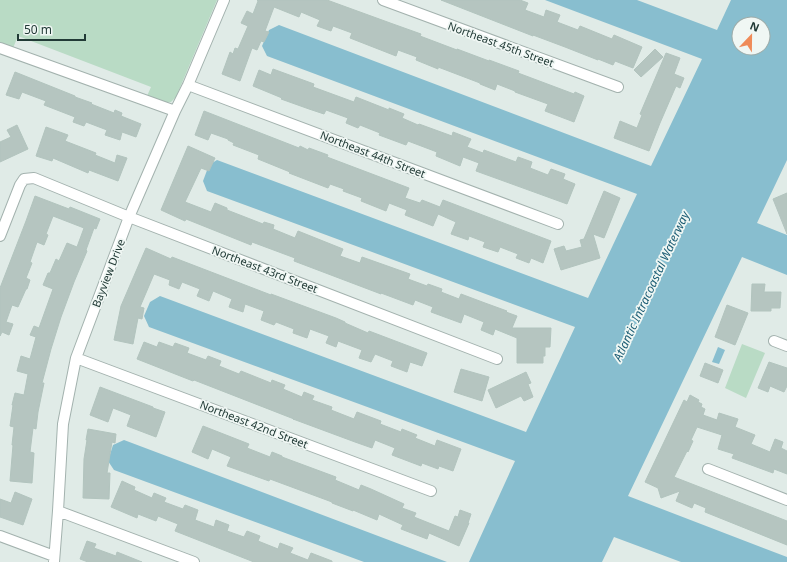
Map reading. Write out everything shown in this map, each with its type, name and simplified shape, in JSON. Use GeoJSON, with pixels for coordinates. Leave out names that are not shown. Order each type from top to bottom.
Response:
{"type":"FeatureCollection","features":[{"type":"Feature","properties":{"kind":"street","name":"Bayview Drive"},"geometry":{"type":"LineString","coordinates":[[54,559],[63,424],[76,358],[129,217],[224,0]]}},
{"type":"Feature","properties":{"kind":"street","name":"Northeast 45th Street"},"geometry":{"type":"LineString","coordinates":[[383,0],[618,87]]}},
{"type":"Feature","properties":{"kind":"street"},"geometry":{"type":"LineString","coordinates":[[0,48],[175,111]]}},
{"type":"Feature","properties":{"kind":"street","name":"Northeast 44th Street"},"geometry":{"type":"LineString","coordinates":[[188,85],[558,224]]}},
{"type":"Feature","properties":{"kind":"street","name":"Northeast 43rd Street"},"geometry":{"type":"LineString","coordinates":[[0,236],[20,185],[24,179],[34,178],[129,217],[497,359]]}},
{"type":"Feature","properties":{"kind":"street"},"geometry":{"type":"LineString","coordinates":[[774,341],[787,346]]}},
{"type":"Feature","properties":{"kind":"street","name":"Northeast 42nd Street"},"geometry":{"type":"LineString","coordinates":[[76,358],[431,491]]}},
{"type":"Feature","properties":{"kind":"street"},"geometry":{"type":"LineString","coordinates":[[708,469],[787,500]]}},
{"type":"Feature","properties":{"kind":"street"},"geometry":{"type":"LineString","coordinates":[[58,511],[194,562]]}},
{"type":"Feature","properties":{"kind":"street"},"geometry":{"type":"LineString","coordinates":[[0,536],[54,559]]}},
{"type":"Feature","properties":{"kind":"green space"},"geometry":{"type":"Polygon","coordinates":[[[0,0],[217,0],[176,97],[171,102],[164,102],[147,96],[151,87],[18,36],[13,48],[0,43],[0,0]]]}},
{"type":"Feature","properties":{"kind":"green space"},"geometry":{"type":"Polygon","coordinates":[[[742,344],[765,353],[746,398],[725,388],[742,344]]]}},
{"type":"Feature","properties":{"kind":"water","name":"Atlantic Intracoastal Waterway"},"geometry":{"type":"Polygon","coordinates":[[[545,0],[637,0],[717,30],[731,0],[787,0],[787,160],[757,223],[787,235],[787,275],[742,257],[628,496],[787,557],[787,562],[681,562],[614,537],[602,562],[469,562],[515,461],[149,327],[144,316],[150,302],[160,296],[526,432],[575,327],[207,191],[203,181],[209,165],[217,160],[588,298],[637,194],[267,56],[262,46],[269,30],[279,25],[651,166],[702,59],[545,0]]]}},
{"type":"Feature","properties":{"kind":"water"},"geometry":{"type":"Polygon","coordinates":[[[718,347],[725,350],[719,364],[712,362],[718,347]]]}},
{"type":"Feature","properties":{"kind":"water"},"geometry":{"type":"Polygon","coordinates":[[[124,440],[447,562],[364,562],[114,470],[108,461],[113,445],[124,440]]]}},
{"type":"Feature","properties":{"kind":"building"},"geometry":{"type":"Polygon","coordinates":[[[257,0],[327,0],[421,34],[420,36],[457,50],[519,71],[518,73],[574,94],[575,92],[584,96],[574,122],[545,111],[548,104],[497,84],[495,90],[438,67],[438,69],[416,60],[417,57],[398,50],[396,56],[350,38],[352,33],[333,26],[331,31],[317,26],[320,20],[301,12],[299,17],[274,7],[265,31],[269,32],[264,42],[261,41],[257,50],[252,48],[240,81],[222,74],[230,52],[233,54],[235,48],[238,49],[248,26],[241,23],[247,11],[253,14],[258,1],[257,0]]]}},
{"type":"Feature","properties":{"kind":"building"},"geometry":{"type":"Polygon","coordinates":[[[441,0],[520,0],[528,3],[525,10],[544,17],[546,10],[560,15],[557,22],[578,30],[580,26],[612,39],[614,35],[642,47],[633,68],[615,61],[613,65],[441,0]]]}},
{"type":"Feature","properties":{"kind":"building"},"geometry":{"type":"Polygon","coordinates":[[[655,49],[663,57],[641,77],[634,70],[655,49]]]}},
{"type":"Feature","properties":{"kind":"building"},"geometry":{"type":"Polygon","coordinates":[[[666,53],[680,58],[674,74],[684,78],[680,88],[676,86],[649,151],[614,138],[620,121],[637,128],[642,115],[640,114],[666,53]]]}},
{"type":"Feature","properties":{"kind":"building"},"geometry":{"type":"Polygon","coordinates":[[[273,69],[314,84],[313,87],[354,102],[356,97],[389,110],[389,108],[404,114],[402,118],[418,125],[419,124],[452,136],[453,132],[471,139],[467,147],[483,153],[484,150],[516,162],[518,157],[532,162],[530,168],[548,175],[551,169],[565,174],[563,179],[575,184],[567,204],[476,171],[479,163],[463,157],[460,166],[436,156],[437,152],[408,141],[406,145],[379,135],[380,133],[360,125],[358,128],[346,123],[348,118],[326,110],[324,114],[309,109],[281,99],[282,98],[253,86],[259,70],[271,75],[273,69]]]}},
{"type":"Feature","properties":{"kind":"building"},"geometry":{"type":"Polygon","coordinates":[[[15,72],[114,113],[115,110],[122,113],[121,116],[141,124],[136,137],[122,132],[120,140],[105,135],[107,130],[86,122],[84,126],[73,122],[75,117],[44,105],[46,101],[22,92],[19,99],[6,95],[15,72]]]}},
{"type":"Feature","properties":{"kind":"building"},"geometry":{"type":"Polygon","coordinates":[[[204,111],[299,148],[300,146],[308,150],[309,148],[328,155],[327,157],[409,188],[405,198],[420,203],[422,200],[440,207],[443,200],[551,241],[543,263],[531,258],[529,263],[516,258],[518,254],[500,247],[498,252],[483,247],[485,242],[469,236],[468,240],[451,234],[456,222],[438,214],[433,226],[405,215],[407,210],[389,203],[386,211],[361,201],[362,198],[343,191],[344,189],[330,184],[328,188],[258,159],[259,155],[233,145],[234,143],[228,139],[211,133],[208,140],[195,135],[204,111]]]}},
{"type":"Feature","properties":{"kind":"building"},"geometry":{"type":"Polygon","coordinates":[[[17,125],[28,149],[0,162],[0,142],[11,137],[7,130],[17,125]]]}},
{"type":"Feature","properties":{"kind":"building"},"geometry":{"type":"Polygon","coordinates":[[[46,127],[68,135],[65,141],[96,153],[95,155],[115,163],[117,155],[127,158],[118,181],[89,170],[88,173],[53,158],[52,161],[36,156],[46,127]]]}},
{"type":"Feature","properties":{"kind":"building"},"geometry":{"type":"Polygon","coordinates":[[[188,146],[215,158],[209,171],[201,168],[185,202],[211,212],[215,203],[227,208],[227,210],[263,224],[264,222],[274,225],[273,229],[295,238],[298,231],[343,249],[340,256],[360,263],[362,257],[410,274],[408,279],[427,286],[428,284],[442,289],[441,292],[459,299],[461,294],[507,311],[506,312],[517,316],[512,328],[551,328],[550,347],[545,347],[543,363],[517,363],[517,338],[495,329],[493,335],[481,330],[484,322],[464,314],[461,323],[431,312],[433,307],[415,300],[413,305],[381,294],[294,261],[295,258],[252,242],[251,245],[186,219],[185,221],[161,210],[188,146]]]}},
{"type":"Feature","properties":{"kind":"building"},"geometry":{"type":"Polygon","coordinates":[[[604,191],[620,198],[604,238],[593,234],[600,258],[561,270],[554,249],[564,246],[566,251],[582,247],[580,240],[584,239],[604,191]]]}},
{"type":"Feature","properties":{"kind":"building"},"geometry":{"type":"Polygon","coordinates":[[[787,193],[787,234],[773,199],[787,193]]]}},
{"type":"Feature","properties":{"kind":"building"},"geometry":{"type":"Polygon","coordinates":[[[35,196],[69,209],[70,207],[100,219],[96,229],[94,228],[86,250],[87,251],[61,317],[42,383],[44,383],[36,429],[33,428],[30,452],[34,453],[32,483],[10,481],[14,427],[10,426],[12,405],[15,393],[24,395],[28,374],[17,371],[21,356],[30,359],[36,337],[30,335],[34,326],[39,328],[53,289],[43,285],[48,273],[50,273],[56,259],[59,261],[67,243],[77,247],[84,228],[53,216],[46,234],[48,235],[44,245],[37,242],[30,262],[32,263],[26,278],[30,280],[27,289],[18,307],[12,305],[6,322],[13,324],[9,335],[2,332],[0,336],[0,288],[35,196]]]}},
{"type":"Feature","properties":{"kind":"building"},"geometry":{"type":"Polygon","coordinates":[[[146,248],[171,259],[172,257],[336,318],[368,333],[369,331],[427,353],[422,366],[410,362],[407,372],[391,366],[393,361],[375,354],[371,362],[359,358],[362,350],[338,341],[336,347],[326,343],[329,336],[310,329],[307,338],[293,333],[294,329],[276,322],[274,325],[261,320],[264,311],[245,304],[243,312],[229,307],[232,299],[213,291],[209,301],[197,296],[200,289],[182,282],[179,289],[169,285],[170,280],[154,274],[140,307],[144,308],[142,319],[138,318],[133,344],[114,340],[121,306],[146,248]]]}},
{"type":"Feature","properties":{"kind":"building"},"geometry":{"type":"Polygon","coordinates":[[[752,284],[765,284],[764,292],[781,292],[780,308],[771,308],[771,311],[751,311],[752,284]]]}},
{"type":"Feature","properties":{"kind":"building"},"geometry":{"type":"Polygon","coordinates":[[[727,305],[748,313],[735,345],[715,337],[727,305]]]}},
{"type":"Feature","properties":{"kind":"building"},"geometry":{"type":"Polygon","coordinates":[[[144,342],[157,347],[159,342],[173,347],[175,343],[189,348],[187,353],[206,360],[208,356],[221,361],[219,366],[239,374],[241,371],[271,383],[272,380],[285,385],[283,389],[302,397],[304,392],[314,396],[312,400],[332,407],[331,410],[354,419],[357,412],[381,421],[380,424],[401,432],[402,429],[417,435],[415,438],[435,446],[437,440],[461,449],[453,471],[439,466],[438,469],[422,463],[421,466],[392,455],[395,448],[375,440],[372,448],[137,359],[144,342]]]}},
{"type":"Feature","properties":{"kind":"building"},"geometry":{"type":"Polygon","coordinates":[[[769,362],[787,368],[787,386],[784,392],[770,386],[768,392],[758,388],[769,362]]]}},
{"type":"Feature","properties":{"kind":"building"},"geometry":{"type":"Polygon","coordinates":[[[705,363],[723,370],[718,383],[700,376],[705,363]]]}},
{"type":"Feature","properties":{"kind":"building"},"geometry":{"type":"Polygon","coordinates":[[[461,369],[489,377],[482,401],[454,392],[461,369]]]}},
{"type":"Feature","properties":{"kind":"building"},"geometry":{"type":"Polygon","coordinates":[[[526,372],[531,383],[528,384],[533,397],[524,401],[521,396],[496,408],[488,390],[526,372]]]}},
{"type":"Feature","properties":{"kind":"building"},"geometry":{"type":"Polygon","coordinates":[[[100,387],[165,412],[156,437],[127,426],[131,415],[113,408],[108,422],[90,415],[100,387]]]}},
{"type":"Feature","properties":{"kind":"building"},"geometry":{"type":"Polygon","coordinates":[[[690,395],[699,400],[698,402],[702,404],[701,407],[705,409],[703,415],[717,420],[719,413],[738,419],[735,427],[755,435],[751,444],[770,452],[775,439],[783,442],[781,448],[787,451],[787,474],[774,469],[773,473],[732,458],[734,454],[718,449],[722,435],[697,427],[691,440],[693,441],[688,452],[687,451],[674,477],[787,521],[787,545],[705,512],[706,508],[694,503],[692,508],[676,501],[680,491],[661,498],[658,488],[645,482],[684,400],[687,402],[690,395]]]}},
{"type":"Feature","properties":{"kind":"building"},"geometry":{"type":"Polygon","coordinates":[[[203,426],[249,444],[247,448],[270,457],[272,452],[336,477],[335,480],[359,490],[361,485],[371,489],[404,504],[402,508],[416,513],[414,517],[449,531],[455,516],[458,517],[460,510],[471,514],[469,523],[459,546],[429,533],[427,539],[401,529],[403,525],[379,514],[377,520],[270,479],[269,481],[227,466],[231,457],[212,449],[208,459],[192,452],[203,426]]]}},
{"type":"Feature","properties":{"kind":"building"},"geometry":{"type":"Polygon","coordinates":[[[88,429],[116,434],[115,443],[112,442],[107,473],[110,473],[109,499],[83,498],[84,459],[88,429]]]}},
{"type":"Feature","properties":{"kind":"building"},"geometry":{"type":"Polygon","coordinates":[[[122,481],[135,487],[134,490],[152,498],[154,493],[166,498],[164,502],[183,509],[185,505],[198,510],[195,520],[214,527],[216,520],[229,525],[227,531],[244,537],[247,531],[260,536],[258,541],[278,549],[280,543],[293,548],[290,553],[308,560],[311,553],[332,562],[254,562],[175,531],[178,524],[158,516],[156,521],[138,514],[137,518],[111,507],[122,481]]]}},
{"type":"Feature","properties":{"kind":"building"},"geometry":{"type":"Polygon","coordinates":[[[15,492],[32,499],[23,525],[0,517],[0,499],[11,503],[15,492]]]}},
{"type":"Feature","properties":{"kind":"building"},"geometry":{"type":"Polygon","coordinates":[[[87,541],[96,544],[94,548],[116,556],[117,552],[142,562],[88,562],[80,559],[87,541]]]}}]}
